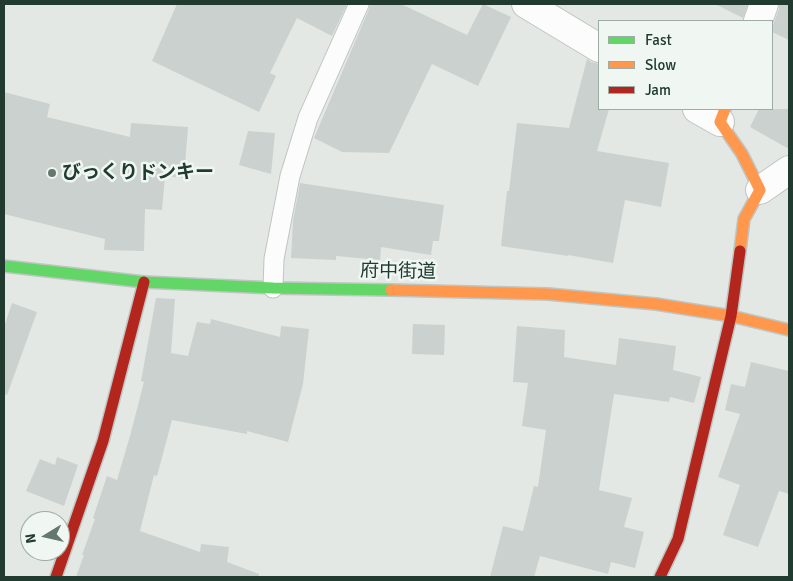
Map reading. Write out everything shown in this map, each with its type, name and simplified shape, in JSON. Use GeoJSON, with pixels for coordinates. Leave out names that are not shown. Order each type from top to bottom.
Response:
{"type":"FeatureCollection","features":[{"type":"Feature","properties":{"kind":"street"},"geometry":{"type":"LineString","coordinates":[[526,4],[598,47]]}},
{"type":"Feature","properties":{"kind":"street"},"geometry":{"type":"LineString","coordinates":[[758,20],[764,4]]}},
{"type":"Feature","properties":{"kind":"street"},"geometry":{"type":"LineString","coordinates":[[714,113],[742,154],[760,190]]}},
{"type":"Feature","properties":{"kind":"street"},"geometry":{"type":"LineString","coordinates":[[660,577],[678,539],[731,316],[744,218],[760,190],[789,170]]}},
{"type":"Feature","properties":{"kind":"street","name":"府中街道"},"geometry":{"type":"LineString","coordinates":[[4,266],[144,282],[273,288],[548,294],[656,304],[731,316],[789,330]]}},
{"type":"Feature","properties":{"kind":"street"},"geometry":{"type":"LineString","coordinates":[[56,577],[103,441],[144,282]]}},
{"type":"Feature","properties":{"kind":"lane"},"geometry":{"type":"LineString","coordinates":[[273,288],[274,259],[290,176],[308,118],[360,4]]}},
{"type":"Feature","properties":{"kind":"building"},"geometry":{"type":"Polygon","coordinates":[[[177,4],[347,4],[332,36],[297,18],[270,73],[276,76],[259,112],[152,61],[177,4]]]}},
{"type":"Feature","properties":{"kind":"building"},"geometry":{"type":"Polygon","coordinates":[[[370,4],[401,4],[467,35],[483,4],[511,17],[478,86],[432,64],[389,153],[342,152],[314,138],[370,4]]]}},
{"type":"Feature","properties":{"kind":"building"},"geometry":{"type":"Polygon","coordinates":[[[715,4],[748,4],[743,18],[715,4]]]}},
{"type":"Feature","properties":{"kind":"building"},"geometry":{"type":"Polygon","coordinates":[[[779,4],[789,4],[789,40],[773,32],[773,25],[779,4]]]}},
{"type":"Feature","properties":{"kind":"building"},"geometry":{"type":"Polygon","coordinates":[[[587,59],[598,64],[598,110],[609,110],[597,151],[669,163],[661,207],[625,200],[613,263],[501,246],[517,123],[569,128],[587,59]]]}},
{"type":"Feature","properties":{"kind":"building"},"geometry":{"type":"Polygon","coordinates":[[[4,92],[50,104],[47,117],[130,137],[131,123],[188,127],[184,178],[165,176],[162,210],[145,209],[144,251],[104,250],[105,239],[4,214],[4,92]]]}},
{"type":"Feature","properties":{"kind":"building"},"geometry":{"type":"Polygon","coordinates":[[[789,109],[789,149],[750,127],[758,110],[789,109]]]}},
{"type":"Feature","properties":{"kind":"building"},"geometry":{"type":"Polygon","coordinates":[[[248,131],[275,133],[271,174],[239,165],[248,131]]]}},
{"type":"Feature","properties":{"kind":"building"},"geometry":{"type":"Polygon","coordinates":[[[300,183],[444,205],[439,241],[433,241],[431,255],[381,247],[380,260],[336,256],[336,260],[291,258],[293,221],[300,183]]]}},
{"type":"Feature","properties":{"kind":"building"},"geometry":{"type":"Polygon","coordinates":[[[156,298],[175,299],[171,353],[188,356],[197,322],[210,324],[211,319],[280,337],[281,326],[309,329],[303,384],[288,442],[247,431],[247,434],[172,420],[157,476],[154,475],[140,531],[200,552],[201,544],[229,547],[227,562],[259,574],[259,577],[76,577],[107,476],[117,480],[130,436],[144,382],[141,381],[156,298]]]}},
{"type":"Feature","properties":{"kind":"building"},"geometry":{"type":"Polygon","coordinates":[[[12,303],[37,312],[7,395],[4,394],[4,327],[12,303]]]}},
{"type":"Feature","properties":{"kind":"building"},"geometry":{"type":"Polygon","coordinates":[[[413,324],[445,325],[444,355],[412,354],[413,324]]]}},
{"type":"Feature","properties":{"kind":"building"},"geometry":{"type":"Polygon","coordinates":[[[517,326],[565,330],[564,357],[616,365],[619,338],[676,346],[673,370],[701,377],[694,403],[670,397],[669,402],[614,394],[599,490],[632,498],[624,527],[644,532],[635,568],[611,562],[608,574],[540,556],[534,577],[490,577],[503,526],[523,531],[534,486],[538,487],[546,430],[522,426],[528,383],[513,382],[517,326]]]}},
{"type":"Feature","properties":{"kind":"building"},"geometry":{"type":"Polygon","coordinates":[[[751,362],[789,371],[789,494],[779,491],[758,547],[723,535],[740,485],[718,477],[740,414],[725,410],[731,384],[745,387],[751,362]]]}},
{"type":"Feature","properties":{"kind":"building"},"geometry":{"type":"Polygon","coordinates":[[[57,457],[78,465],[64,506],[26,491],[40,459],[55,465],[57,457]]]}},
{"type":"Feature","properties":{"kind":"traffic: fast"},"geometry":{"type":"LineString","coordinates":[[4,266],[144,282],[273,288],[391,290]]}},
{"type":"Feature","properties":{"kind":"traffic: slow"},"geometry":{"type":"LineString","coordinates":[[725,110],[720,122],[742,154],[760,190],[744,219],[740,251]]}},
{"type":"Feature","properties":{"kind":"traffic: slow"},"geometry":{"type":"LineString","coordinates":[[391,290],[548,294],[656,304],[731,316],[789,330]]}},
{"type":"Feature","properties":{"kind":"traffic: jam"},"geometry":{"type":"LineString","coordinates":[[660,577],[678,539],[731,316],[740,251]]}},
{"type":"Feature","properties":{"kind":"traffic: jam"},"geometry":{"type":"LineString","coordinates":[[56,577],[103,441],[144,282]]}},
{"type":"Feature","properties":{"kind":"place","name":"びっくりドンキー"},"geometry":{"type":"Point","coordinates":[52,173]}}]}
